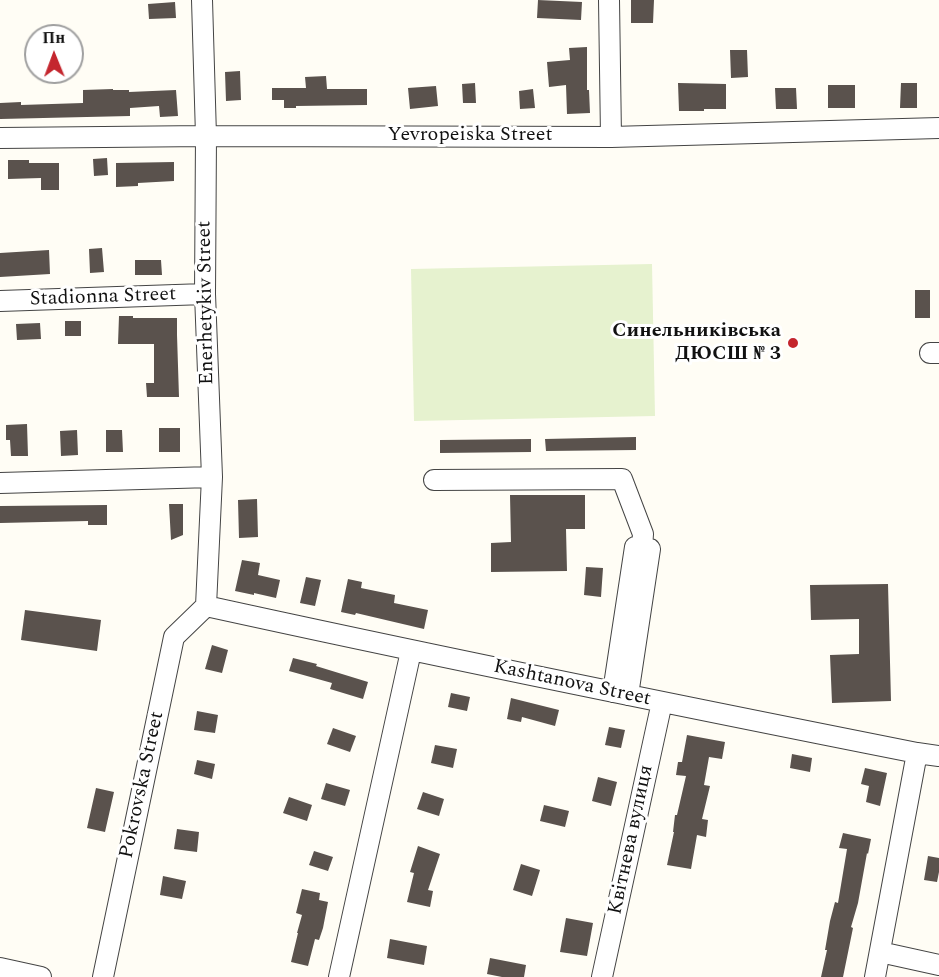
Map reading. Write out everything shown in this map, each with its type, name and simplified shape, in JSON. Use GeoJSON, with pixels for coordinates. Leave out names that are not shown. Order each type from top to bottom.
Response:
{"type":"FeatureCollection","features":[{"type":"Feature","properties":{"kind":"street","name":"Enerhetykiv Street"},"geometry":{"type":"LineString","coordinates":[[202,0],[206,136],[205,294],[212,477],[206,606]]}},
{"type":"Feature","properties":{"kind":"street"},"geometry":{"type":"LineString","coordinates":[[609,0],[611,137]]}},
{"type":"Feature","properties":{"kind":"street","name":"Yevropeiska Street"},"geometry":{"type":"LineString","coordinates":[[0,138],[611,137],[939,128]]}},
{"type":"Feature","properties":{"kind":"street","name":"Stadionna Street"},"geometry":{"type":"LineString","coordinates":[[0,301],[205,294]]}},
{"type":"Feature","properties":{"kind":"street"},"geometry":{"type":"LineString","coordinates":[[0,483],[212,477]]}},
{"type":"Feature","properties":{"kind":"street"},"geometry":{"type":"LineString","coordinates":[[434,480],[622,479],[643,534],[642,548],[650,549],[620,694]]}},
{"type":"Feature","properties":{"kind":"street","name":"Kashtanova Street"},"geometry":{"type":"LineString","coordinates":[[206,606],[620,694],[939,756]]}},
{"type":"Feature","properties":{"kind":"street","name":"Pokrovska Street"},"geometry":{"type":"LineString","coordinates":[[103,977],[174,637],[206,606]]}},
{"type":"Feature","properties":{"kind":"street"},"geometry":{"type":"LineString","coordinates":[[339,977],[411,651]]}},
{"type":"Feature","properties":{"kind":"street","name":"Квітнева вулиця"},"geometry":{"type":"LineString","coordinates":[[602,977],[662,702]]}},
{"type":"Feature","properties":{"kind":"street"},"geometry":{"type":"LineString","coordinates":[[874,977],[917,753]]}},
{"type":"Feature","properties":{"kind":"street"},"geometry":{"type":"LineString","coordinates":[[880,952],[939,965]]}},
{"type":"Feature","properties":{"kind":"street"},"geometry":{"type":"LineString","coordinates":[[0,968],[41,977]]}},
{"type":"Feature","properties":{"kind":"green space"},"geometry":{"type":"Polygon","coordinates":[[[652,264],[655,416],[414,421],[411,269],[652,264]]]}},
{"type":"Feature","properties":{"kind":"building"},"geometry":{"type":"Polygon","coordinates":[[[538,0],[582,2],[581,20],[537,18],[538,0]]]}},
{"type":"Feature","properties":{"kind":"building"},"geometry":{"type":"Polygon","coordinates":[[[631,0],[654,0],[653,23],[631,23],[631,0]]]}},
{"type":"Feature","properties":{"kind":"building"},"geometry":{"type":"Polygon","coordinates":[[[175,2],[176,18],[149,19],[148,4],[175,2]]]}},
{"type":"Feature","properties":{"kind":"building"},"geometry":{"type":"Polygon","coordinates":[[[587,47],[587,90],[589,90],[590,113],[567,114],[566,85],[549,87],[547,62],[570,60],[569,48],[587,47]]]}},
{"type":"Feature","properties":{"kind":"building"},"geometry":{"type":"Polygon","coordinates":[[[730,50],[747,50],[748,77],[731,78],[730,50]]]}},
{"type":"Feature","properties":{"kind":"building"},"geometry":{"type":"Polygon","coordinates":[[[240,71],[241,100],[226,101],[225,72],[240,71]]]}},
{"type":"Feature","properties":{"kind":"building"},"geometry":{"type":"Polygon","coordinates":[[[326,76],[327,89],[367,89],[367,105],[284,108],[284,100],[272,100],[272,88],[306,88],[305,77],[326,76]]]}},
{"type":"Feature","properties":{"kind":"building"},"geometry":{"type":"Polygon","coordinates":[[[475,83],[476,103],[463,103],[462,84],[475,83]]]}},
{"type":"Feature","properties":{"kind":"building"},"geometry":{"type":"Polygon","coordinates":[[[678,83],[726,84],[726,109],[679,111],[678,83]]]}},
{"type":"Feature","properties":{"kind":"building"},"geometry":{"type":"Polygon","coordinates":[[[901,83],[917,83],[917,108],[900,108],[901,83]]]}},
{"type":"Feature","properties":{"kind":"building"},"geometry":{"type":"Polygon","coordinates":[[[828,85],[855,85],[855,108],[828,108],[828,85]]]}},
{"type":"Feature","properties":{"kind":"building"},"geometry":{"type":"Polygon","coordinates":[[[436,86],[438,106],[410,109],[408,88],[436,86]]]}},
{"type":"Feature","properties":{"kind":"building"},"geometry":{"type":"Polygon","coordinates":[[[775,88],[796,88],[797,109],[776,109],[775,88]]]}},
{"type":"Feature","properties":{"kind":"building"},"geometry":{"type":"Polygon","coordinates":[[[533,89],[535,108],[520,109],[519,91],[533,89]]]}},
{"type":"Feature","properties":{"kind":"building"},"geometry":{"type":"Polygon","coordinates":[[[83,90],[129,90],[129,92],[176,90],[178,116],[160,117],[159,106],[130,108],[130,116],[0,119],[0,103],[21,102],[21,105],[83,103],[83,90]]]}},
{"type":"Feature","properties":{"kind":"building"},"geometry":{"type":"Polygon","coordinates":[[[107,158],[108,175],[94,176],[93,159],[107,158]]]}},
{"type":"Feature","properties":{"kind":"building"},"geometry":{"type":"Polygon","coordinates":[[[8,160],[59,163],[59,190],[41,190],[41,178],[8,179],[8,160]]]}},
{"type":"Feature","properties":{"kind":"building"},"geometry":{"type":"Polygon","coordinates":[[[174,162],[174,181],[116,187],[116,163],[174,162]]]}},
{"type":"Feature","properties":{"kind":"building"},"geometry":{"type":"Polygon","coordinates":[[[102,248],[104,272],[90,273],[89,249],[102,248]]]}},
{"type":"Feature","properties":{"kind":"building"},"geometry":{"type":"Polygon","coordinates":[[[49,250],[50,274],[0,277],[0,253],[49,250]]]}},
{"type":"Feature","properties":{"kind":"building"},"geometry":{"type":"Polygon","coordinates":[[[135,260],[161,260],[162,275],[135,275],[135,260]]]}},
{"type":"Feature","properties":{"kind":"building"},"geometry":{"type":"Polygon","coordinates":[[[915,290],[930,290],[930,318],[915,318],[915,290]]]}},
{"type":"Feature","properties":{"kind":"building"},"geometry":{"type":"Polygon","coordinates":[[[119,316],[177,318],[179,397],[147,397],[146,383],[154,383],[154,344],[118,344],[119,316]]]}},
{"type":"Feature","properties":{"kind":"building"},"geometry":{"type":"Polygon","coordinates":[[[65,321],[81,321],[81,336],[65,336],[65,321]]]}},
{"type":"Feature","properties":{"kind":"building"},"geometry":{"type":"Polygon","coordinates":[[[40,323],[41,339],[17,340],[16,324],[40,323]]]}},
{"type":"Feature","properties":{"kind":"building"},"geometry":{"type":"Polygon","coordinates":[[[27,424],[28,456],[11,456],[10,440],[6,440],[6,425],[27,424]]]}},
{"type":"Feature","properties":{"kind":"building"},"geometry":{"type":"Polygon","coordinates":[[[159,428],[180,428],[180,452],[159,452],[159,428]]]}},
{"type":"Feature","properties":{"kind":"building"},"geometry":{"type":"Polygon","coordinates":[[[77,430],[78,455],[61,456],[60,431],[77,430]]]}},
{"type":"Feature","properties":{"kind":"building"},"geometry":{"type":"Polygon","coordinates":[[[106,430],[122,430],[123,452],[106,452],[106,430]]]}},
{"type":"Feature","properties":{"kind":"building"},"geometry":{"type":"Polygon","coordinates":[[[636,437],[636,450],[546,451],[545,439],[636,437]]]}},
{"type":"Feature","properties":{"kind":"building"},"geometry":{"type":"Polygon","coordinates":[[[531,439],[531,452],[440,453],[440,440],[531,439]]]}},
{"type":"Feature","properties":{"kind":"building"},"geometry":{"type":"Polygon","coordinates":[[[510,495],[585,495],[585,529],[566,529],[567,571],[491,572],[491,543],[511,542],[510,495]]]}},
{"type":"Feature","properties":{"kind":"building"},"geometry":{"type":"Polygon","coordinates":[[[257,499],[258,537],[239,538],[238,500],[257,499]]]}},
{"type":"Feature","properties":{"kind":"building"},"geometry":{"type":"Polygon","coordinates":[[[169,504],[183,504],[183,535],[171,540],[169,504]]]}},
{"type":"Feature","properties":{"kind":"building"},"geometry":{"type":"Polygon","coordinates":[[[107,505],[107,525],[88,525],[88,521],[0,523],[0,506],[107,505]]]}},
{"type":"Feature","properties":{"kind":"building"},"geometry":{"type":"Polygon","coordinates":[[[242,560],[260,563],[258,575],[280,580],[276,598],[235,591],[242,560]]]}},
{"type":"Feature","properties":{"kind":"building"},"geometry":{"type":"Polygon","coordinates":[[[586,567],[603,568],[601,597],[584,595],[586,567]]]}},
{"type":"Feature","properties":{"kind":"building"},"geometry":{"type":"Polygon","coordinates":[[[306,577],[321,580],[315,606],[300,603],[306,577]]]}},
{"type":"Feature","properties":{"kind":"building"},"geometry":{"type":"Polygon","coordinates":[[[348,579],[362,582],[361,588],[395,595],[394,603],[428,610],[424,629],[356,613],[355,615],[341,612],[348,579]]]}},
{"type":"Feature","properties":{"kind":"building"},"geometry":{"type":"Polygon","coordinates":[[[888,584],[891,701],[832,703],[830,655],[859,654],[859,619],[811,620],[810,585],[888,584]]]}},
{"type":"Feature","properties":{"kind":"building"},"geometry":{"type":"Polygon","coordinates":[[[25,610],[101,620],[97,651],[21,640],[25,610]]]}},
{"type":"Feature","properties":{"kind":"building"},"geometry":{"type":"Polygon","coordinates":[[[212,645],[228,650],[222,673],[205,669],[212,645]]]}},
{"type":"Feature","properties":{"kind":"building"},"geometry":{"type":"Polygon","coordinates":[[[293,658],[368,682],[363,699],[330,689],[332,683],[289,671],[293,658]]]}},
{"type":"Feature","properties":{"kind":"building"},"geometry":{"type":"Polygon","coordinates":[[[451,693],[470,697],[467,711],[448,707],[451,693]]]}},
{"type":"Feature","properties":{"kind":"building"},"geometry":{"type":"Polygon","coordinates":[[[511,698],[559,710],[555,726],[522,717],[521,722],[507,719],[511,698]]]}},
{"type":"Feature","properties":{"kind":"building"},"geometry":{"type":"Polygon","coordinates":[[[197,711],[218,715],[215,733],[194,730],[197,711]]]}},
{"type":"Feature","properties":{"kind":"building"},"geometry":{"type":"Polygon","coordinates":[[[609,727],[625,730],[621,748],[605,745],[609,727]]]}},
{"type":"Feature","properties":{"kind":"building"},"geometry":{"type":"Polygon","coordinates":[[[333,728],[356,736],[350,752],[327,744],[333,728]]]}},
{"type":"Feature","properties":{"kind":"building"},"geometry":{"type":"Polygon","coordinates":[[[687,735],[725,742],[722,759],[709,757],[704,785],[710,786],[702,819],[708,820],[706,837],[697,835],[691,869],[667,865],[675,815],[677,815],[686,776],[676,775],[678,762],[682,762],[687,735]]]}},
{"type":"Feature","properties":{"kind":"building"},"geometry":{"type":"Polygon","coordinates":[[[435,745],[457,749],[453,768],[431,763],[435,745]]]}},
{"type":"Feature","properties":{"kind":"building"},"geometry":{"type":"Polygon","coordinates":[[[792,754],[812,758],[810,772],[790,768],[792,754]]]}},
{"type":"Feature","properties":{"kind":"building"},"geometry":{"type":"Polygon","coordinates":[[[197,760],[215,764],[212,779],[194,774],[197,760]]]}},
{"type":"Feature","properties":{"kind":"building"},"geometry":{"type":"Polygon","coordinates":[[[865,768],[887,773],[880,806],[866,802],[869,786],[861,784],[865,768]]]}},
{"type":"Feature","properties":{"kind":"building"},"geometry":{"type":"Polygon","coordinates":[[[598,777],[617,782],[611,806],[592,801],[598,777]]]}},
{"type":"Feature","properties":{"kind":"building"},"geometry":{"type":"Polygon","coordinates":[[[326,783],[350,790],[345,806],[321,799],[326,783]]]}},
{"type":"Feature","properties":{"kind":"building"},"geometry":{"type":"Polygon","coordinates":[[[96,788],[114,792],[105,832],[87,828],[96,788]]]}},
{"type":"Feature","properties":{"kind":"building"},"geometry":{"type":"Polygon","coordinates":[[[423,792],[444,799],[439,816],[417,809],[423,792]]]}},
{"type":"Feature","properties":{"kind":"building"},"geometry":{"type":"Polygon","coordinates":[[[289,797],[312,805],[307,821],[283,813],[289,797]]]}},
{"type":"Feature","properties":{"kind":"building"},"geometry":{"type":"Polygon","coordinates":[[[544,805],[569,811],[565,827],[540,821],[544,805]]]}},
{"type":"Feature","properties":{"kind":"building"},"geometry":{"type":"Polygon","coordinates":[[[177,829],[199,832],[197,852],[174,849],[177,829]]]}},
{"type":"Feature","properties":{"kind":"building"},"geometry":{"type":"Polygon","coordinates":[[[843,833],[871,839],[851,927],[853,928],[843,977],[821,977],[830,921],[835,902],[838,903],[847,849],[839,848],[843,833]]]}},
{"type":"Feature","properties":{"kind":"building"},"geometry":{"type":"Polygon","coordinates":[[[418,846],[440,854],[428,890],[433,891],[430,907],[407,902],[414,873],[410,872],[418,846]]]}},
{"type":"Feature","properties":{"kind":"building"},"geometry":{"type":"Polygon","coordinates":[[[314,851],[333,857],[328,871],[309,865],[314,851]]]}},
{"type":"Feature","properties":{"kind":"building"},"geometry":{"type":"Polygon","coordinates":[[[928,856],[939,858],[937,882],[924,880],[928,856]]]}},
{"type":"Feature","properties":{"kind":"building"},"geometry":{"type":"Polygon","coordinates":[[[521,864],[540,870],[532,896],[513,890],[521,864]]]}},
{"type":"Feature","properties":{"kind":"building"},"geometry":{"type":"Polygon","coordinates":[[[163,876],[186,881],[182,899],[160,895],[163,876]]]}},
{"type":"Feature","properties":{"kind":"building"},"geometry":{"type":"Polygon","coordinates":[[[302,889],[320,893],[319,900],[328,902],[323,928],[319,940],[315,939],[308,966],[291,962],[302,915],[296,913],[302,889]]]}},
{"type":"Feature","properties":{"kind":"building"},"geometry":{"type":"Polygon","coordinates":[[[566,918],[593,923],[587,956],[560,952],[566,918]]]}},
{"type":"Feature","properties":{"kind":"building"},"geometry":{"type":"Polygon","coordinates":[[[390,939],[427,946],[424,965],[387,958],[390,939]]]}},
{"type":"Feature","properties":{"kind":"building"},"geometry":{"type":"Polygon","coordinates":[[[490,958],[526,965],[524,977],[487,974],[490,958]]]}},
{"type":"Feature","properties":{"kind":"place","name":"Синельниківська ДЮСШ № 3"},"geometry":{"type":"Point","coordinates":[793,343]}}]}
